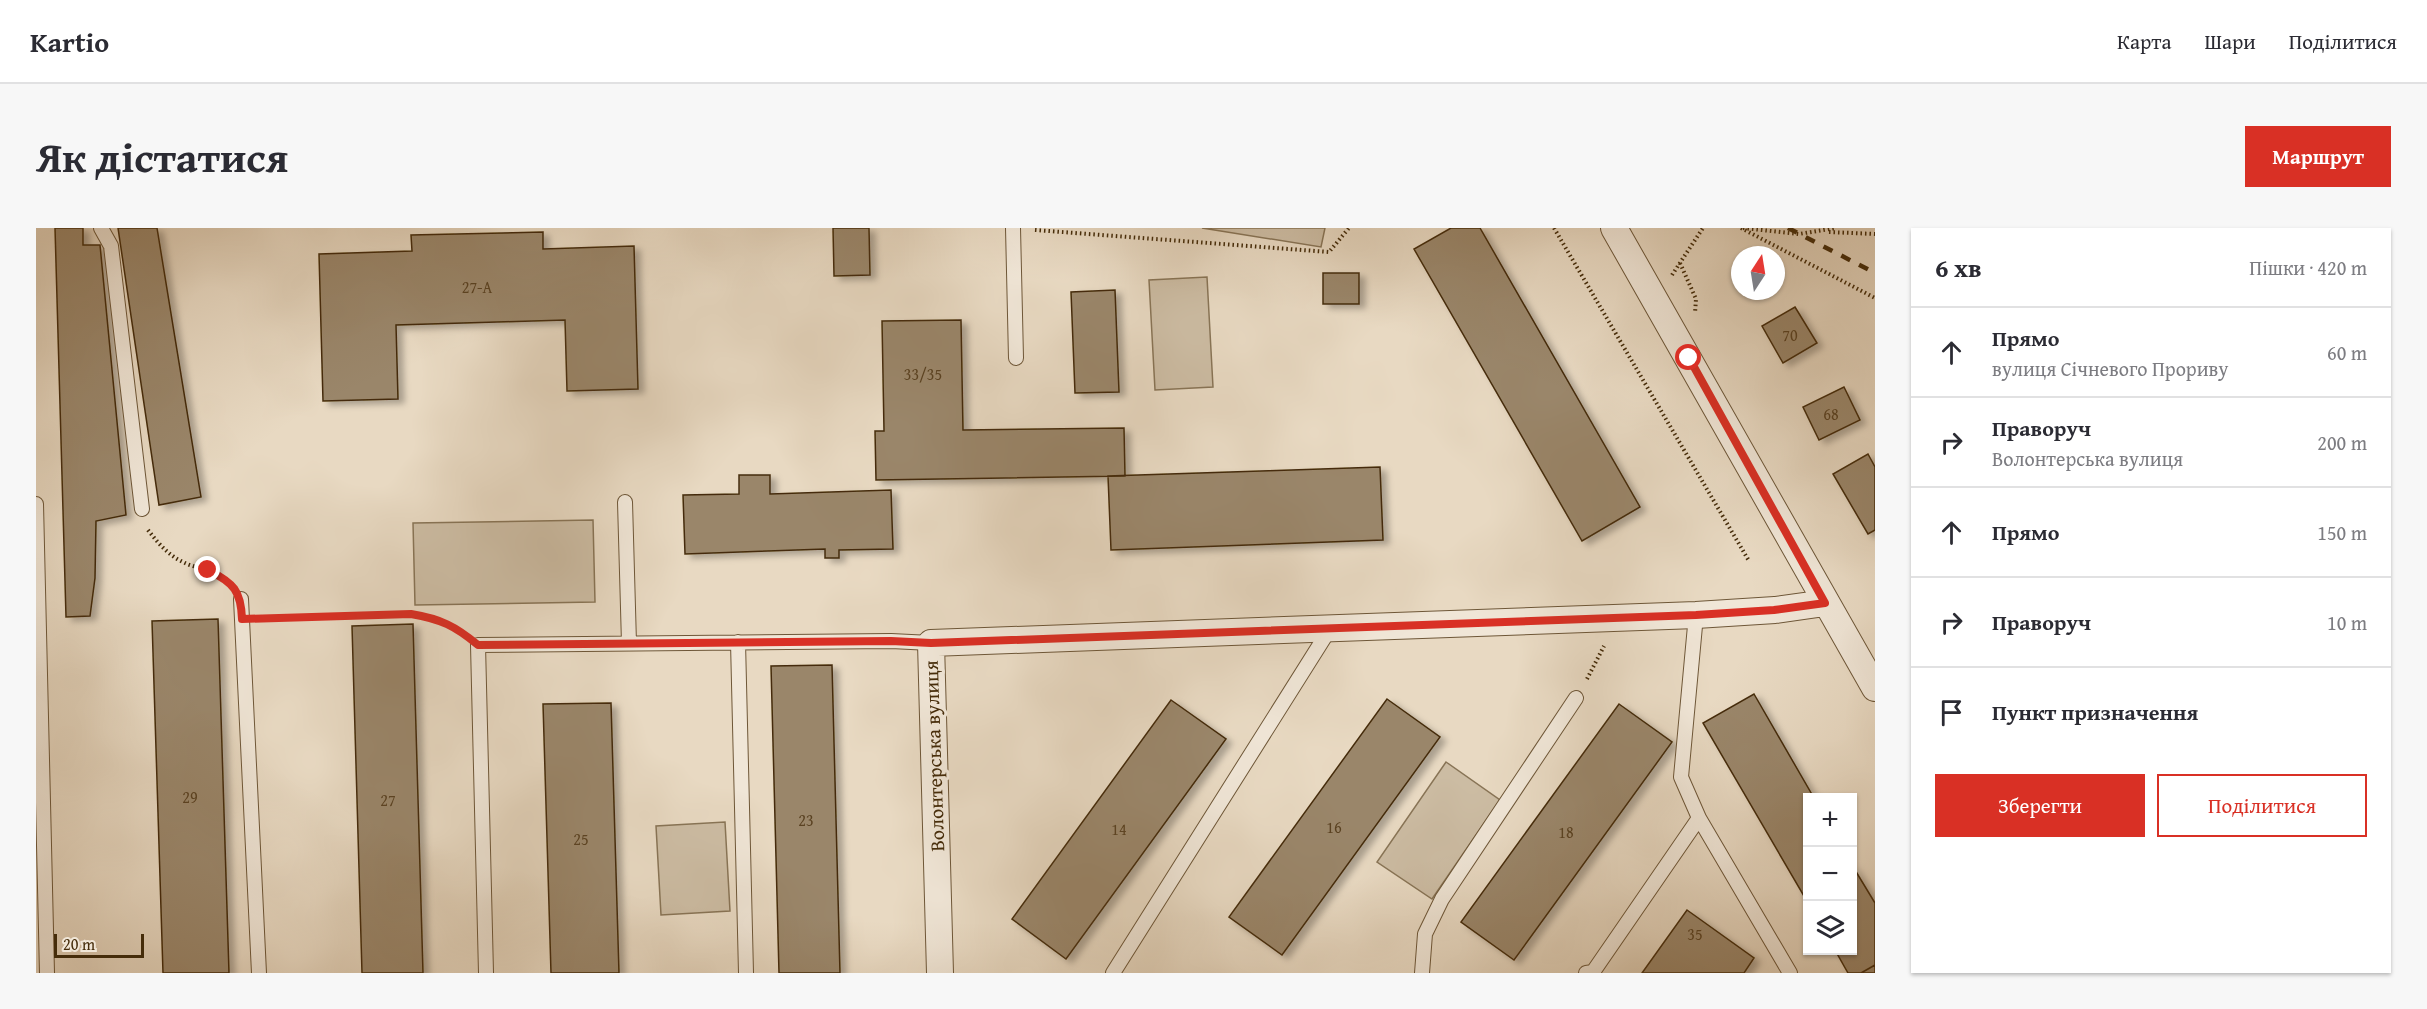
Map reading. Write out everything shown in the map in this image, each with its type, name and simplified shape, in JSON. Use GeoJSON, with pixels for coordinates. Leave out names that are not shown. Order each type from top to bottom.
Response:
{"type":"FeatureCollection","features":[{"type":"Feature","properties":{"kind":"street"},"geometry":{"type":"LineString","coordinates":[[1614,228],[1875,688]]}},
{"type":"Feature","properties":{"kind":"street","name":"Волонтерська вулиця"},"geometry":{"type":"LineString","coordinates":[[940,973],[931,643],[1696,615],[1774,610],[1825,603]]}},
{"type":"Feature","properties":{"kind":"lane"},"geometry":{"type":"LineString","coordinates":[[101,228],[111,246],[142,509]]}},
{"type":"Feature","properties":{"kind":"lane"},"geometry":{"type":"LineString","coordinates":[[1013,228],[1016,358]]}},
{"type":"Feature","properties":{"kind":"lane"},"geometry":{"type":"LineString","coordinates":[[625,502],[629,643]]}},
{"type":"Feature","properties":{"kind":"lane"},"geometry":{"type":"LineString","coordinates":[[36,504],[47,973]]}},
{"type":"Feature","properties":{"kind":"lane"},"geometry":{"type":"LineString","coordinates":[[241,599],[259,973]]}},
{"type":"Feature","properties":{"kind":"lane"},"geometry":{"type":"LineString","coordinates":[[1696,615],[1681,777],[1699,818],[1790,973]]}},
{"type":"Feature","properties":{"kind":"lane"},"geometry":{"type":"LineString","coordinates":[[1113,973],[1330,627]]}},
{"type":"Feature","properties":{"kind":"lane"},"geometry":{"type":"LineString","coordinates":[[738,642],[746,973]]}},
{"type":"Feature","properties":{"kind":"lane"},"geometry":{"type":"LineString","coordinates":[[486,973],[478,645],[738,642],[931,643]]}},
{"type":"Feature","properties":{"kind":"lane"},"geometry":{"type":"LineString","coordinates":[[1422,973],[1425,934],[1442,899],[1576,698]]}},
{"type":"Feature","properties":{"kind":"lane"},"geometry":{"type":"LineString","coordinates":[[1590,973],[1699,818]]}},
{"type":"Feature","properties":{"kind":"path"},"geometry":{"type":"LineString","coordinates":[[1013,228],[1092,230],[1329,252],[1349,228]]}},
{"type":"Feature","properties":{"kind":"path"},"geometry":{"type":"LineString","coordinates":[[1554,228],[1749,561]]}},
{"type":"Feature","properties":{"kind":"path"},"geometry":{"type":"LineString","coordinates":[[1654,298],[1703,228]]}},
{"type":"Feature","properties":{"kind":"path"},"geometry":{"type":"LineString","coordinates":[[1742,228],[1799,234],[1825,231],[1875,234]]}},
{"type":"Feature","properties":{"kind":"path"},"geometry":{"type":"LineString","coordinates":[[1742,228],[1875,298]]}},
{"type":"Feature","properties":{"kind":"path"},"geometry":{"type":"LineString","coordinates":[[1825,231],[1834,228]]}},
{"type":"Feature","properties":{"kind":"path"},"geometry":{"type":"LineString","coordinates":[[142,509],[148,531],[163,549],[184,563],[208,570],[228,580],[241,599]]}},
{"type":"Feature","properties":{"kind":"path"},"geometry":{"type":"LineString","coordinates":[[242,619],[411,614],[436,618],[457,628],[478,645]]}},
{"type":"Feature","properties":{"kind":"path"},"geometry":{"type":"LineString","coordinates":[[1576,698],[1620,617]]}},
{"type":"Feature","properties":{"kind":"shaded area"},"geometry":{"type":"Polygon","coordinates":[[[1202,228],[1325,228],[1321,247],[1202,228]]]}},
{"type":"Feature","properties":{"kind":"shaded area"},"geometry":{"type":"Polygon","coordinates":[[[1207,277],[1213,387],[1155,390],[1149,280],[1207,277]]]}},
{"type":"Feature","properties":{"kind":"shaded area"},"geometry":{"type":"Polygon","coordinates":[[[593,520],[595,602],[415,605],[413,523],[593,520]]]}},
{"type":"Feature","properties":{"kind":"shaded area"},"geometry":{"type":"Polygon","coordinates":[[[1446,762],[1500,800],[1432,899],[1377,862],[1446,762]]]}},
{"type":"Feature","properties":{"kind":"shaded area"},"geometry":{"type":"Polygon","coordinates":[[[725,822],[730,911],[661,915],[656,826],[725,822]]]}},
{"type":"Feature","properties":{"kind":"building"},"geometry":{"type":"Polygon","coordinates":[[[55,228],[83,228],[83,245],[100,245],[126,515],[96,521],[95,578],[90,616],[66,617],[55,228]]]}},
{"type":"Feature","properties":{"kind":"building"},"geometry":{"type":"Polygon","coordinates":[[[118,228],[157,228],[201,497],[159,505],[118,228]]]}},
{"type":"Feature","properties":{"kind":"building"},"geometry":{"type":"Polygon","coordinates":[[[833,228],[869,228],[870,275],[834,276],[833,228]]]}},
{"type":"Feature","properties":{"kind":"building"},"geometry":{"type":"Polygon","coordinates":[[[1451,228],[1480,228],[1640,507],[1582,541],[1414,249],[1451,228]]]}},
{"type":"Feature","properties":{"kind":"building"},"geometry":{"type":"Polygon","coordinates":[[[543,232],[543,249],[634,246],[638,389],[567,391],[565,320],[396,325],[398,399],[323,401],[319,254],[412,251],[411,235],[543,232]]]}},
{"type":"Feature","properties":{"kind":"building"},"geometry":{"type":"Polygon","coordinates":[[[1323,273],[1359,273],[1359,304],[1323,304],[1323,273]]]}},
{"type":"Feature","properties":{"kind":"building"},"geometry":{"type":"Polygon","coordinates":[[[1115,290],[1119,392],[1075,393],[1071,292],[1115,290]]]}},
{"type":"Feature","properties":{"kind":"building"},"geometry":{"type":"Polygon","coordinates":[[[1795,307],[1817,343],[1783,363],[1762,326],[1795,307]]]}},
{"type":"Feature","properties":{"kind":"building"},"geometry":{"type":"Polygon","coordinates":[[[961,320],[963,430],[1124,428],[1125,476],[876,480],[875,431],[884,431],[882,321],[961,320]]]}},
{"type":"Feature","properties":{"kind":"building"},"geometry":{"type":"Polygon","coordinates":[[[1844,387],[1860,420],[1819,440],[1803,407],[1844,387]]]}},
{"type":"Feature","properties":{"kind":"building"},"geometry":{"type":"Polygon","coordinates":[[[1868,454],[1875,467],[1875,530],[1868,534],[1833,474],[1868,454]]]}},
{"type":"Feature","properties":{"kind":"building"},"geometry":{"type":"Polygon","coordinates":[[[1380,467],[1383,540],[1111,550],[1108,476],[1380,467]]]}},
{"type":"Feature","properties":{"kind":"building"},"geometry":{"type":"Polygon","coordinates":[[[739,475],[770,475],[770,494],[891,490],[893,549],[839,550],[839,558],[825,558],[825,549],[685,554],[683,495],[739,494],[739,475]]]}},
{"type":"Feature","properties":{"kind":"building"},"geometry":{"type":"Polygon","coordinates":[[[218,619],[229,973],[163,973],[152,621],[218,619]]]}},
{"type":"Feature","properties":{"kind":"building"},"geometry":{"type":"Polygon","coordinates":[[[413,624],[423,973],[362,973],[352,626],[413,624]]]}},
{"type":"Feature","properties":{"kind":"building"},"geometry":{"type":"Polygon","coordinates":[[[832,665],[840,973],[779,973],[771,666],[832,665]]]}},
{"type":"Feature","properties":{"kind":"building"},"geometry":{"type":"Polygon","coordinates":[[[1754,694],[1811,793],[1803,793],[1803,894],[1703,723],[1754,694]]]}},
{"type":"Feature","properties":{"kind":"building"},"geometry":{"type":"Polygon","coordinates":[[[1387,699],[1440,737],[1282,955],[1229,917],[1387,699]]]}},
{"type":"Feature","properties":{"kind":"building"},"geometry":{"type":"Polygon","coordinates":[[[1171,700],[1226,739],[1066,959],[1012,919],[1171,700]]]}},
{"type":"Feature","properties":{"kind":"building"},"geometry":{"type":"Polygon","coordinates":[[[611,703],[619,973],[551,973],[543,704],[611,703]]]}},
{"type":"Feature","properties":{"kind":"building"},"geometry":{"type":"Polygon","coordinates":[[[1619,704],[1672,742],[1514,960],[1461,922],[1619,704]]]}},
{"type":"Feature","properties":{"kind":"building"},"geometry":{"type":"Polygon","coordinates":[[[1857,873],[1875,903],[1875,965],[1861,973],[1848,973],[1838,955],[1857,955],[1857,873]]]}},
{"type":"Feature","properties":{"kind":"building"},"geometry":{"type":"Polygon","coordinates":[[[1687,910],[1754,958],[1744,973],[1642,973],[1687,910]]]}},
{"type":"Feature","properties":{"kind":"building"},"geometry":{"type":"Polygon","coordinates":[[[1875,965],[1875,973],[1861,973],[1875,965]]]}},
{"type":"Feature","properties":{"kind":"railway"},"geometry":{"type":"LineString","coordinates":[[1788,228],[1875,273]]}},
{"type":"Feature","properties":{"kind":"route"},"geometry":{"type":"LineString","coordinates":[[208,570],[228,580],[241,599],[242,619],[411,614],[436,618],[457,628],[478,645],[891,641],[931,643],[1696,615],[1774,610],[1825,603],[1689,358]]}}]}
